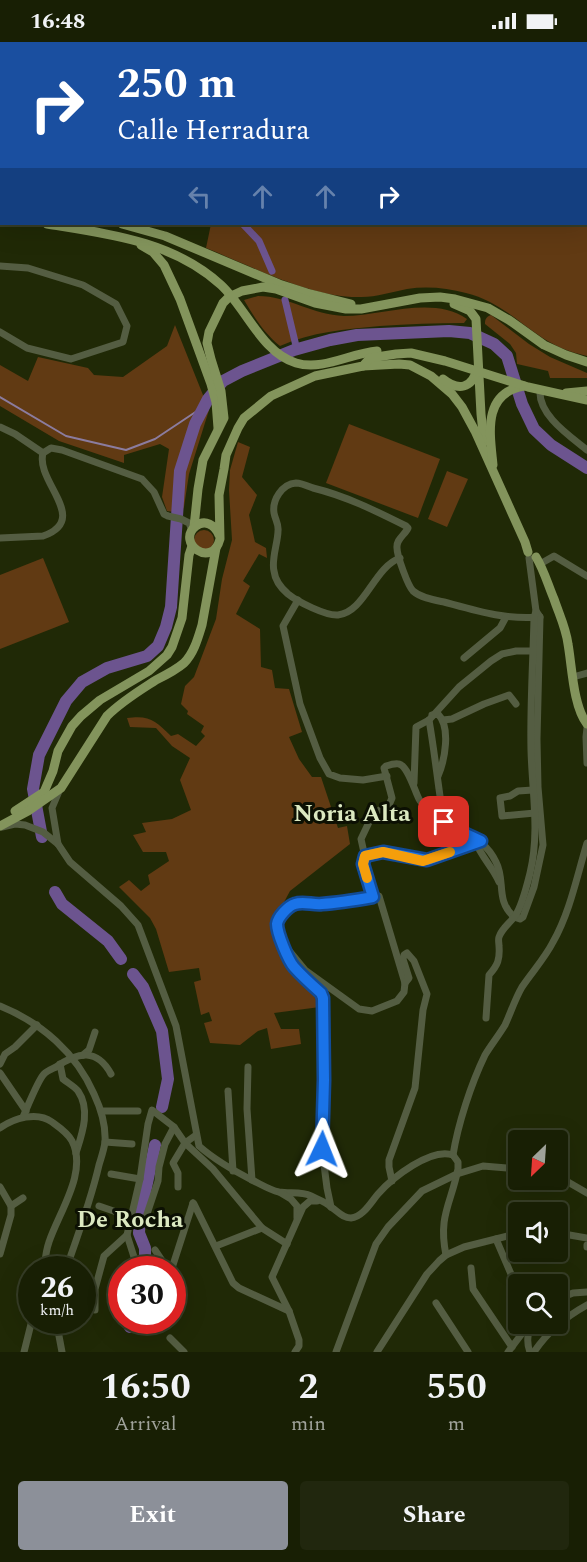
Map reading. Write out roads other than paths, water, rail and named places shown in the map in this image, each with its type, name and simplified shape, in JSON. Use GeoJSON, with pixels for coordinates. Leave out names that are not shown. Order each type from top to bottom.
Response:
{"type":"FeatureCollection","features":[{"type":"Feature","properties":{"kind":"main road"},"geometry":{"type":"LineString","coordinates":[[54,225],[119,235],[149,243],[177,256],[207,274],[227,291],[255,329],[276,351],[298,364],[320,364],[372,351],[399,350],[526,387],[587,400]]}},
{"type":"Feature","properties":{"kind":"main road"},"geometry":{"type":"LineString","coordinates":[[126,225],[165,236],[279,284],[360,306],[376,306]]}},
{"type":"Feature","properties":{"kind":"main road"},"geometry":{"type":"LineString","coordinates":[[119,235],[144,246],[164,265],[180,299],[211,384],[216,402],[218,428]]}},
{"type":"Feature","properties":{"kind":"main road"},"geometry":{"type":"LineString","coordinates":[[46,795],[58,753],[72,726],[88,709],[106,696],[150,671],[166,656],[180,628],[192,546],[190,538],[203,460],[224,418],[221,391],[207,343],[213,322],[230,297],[242,291],[263,287],[332,307],[361,309],[424,298],[455,299],[488,308],[544,345],[566,356],[587,362]]}},
{"type":"Feature","properties":{"kind":"main road"},"geometry":{"type":"LineString","coordinates":[[424,298],[464,308],[476,319],[477,381],[483,440],[496,478]]}},
{"type":"Feature","properties":{"kind":"main road"},"geometry":{"type":"LineString","coordinates":[[363,366],[370,358],[396,354],[426,356]]}},
{"type":"Feature","properties":{"kind":"main road"},"geometry":{"type":"LineString","coordinates":[[399,364],[408,360],[415,362],[431,370],[446,382],[458,386],[477,381]]}},
{"type":"Feature","properties":{"kind":"main road"},"geometry":{"type":"LineString","coordinates":[[0,826],[46,795],[61,788],[107,716],[136,693],[177,669],[190,655],[202,625],[216,548],[220,539],[219,495],[226,455],[244,418],[271,396],[315,376],[363,366],[399,364],[419,369],[452,394],[468,418],[564,626],[573,677],[583,719],[587,726]]}},
{"type":"Feature","properties":{"kind":"main road"},"geometry":{"type":"LineString","coordinates":[[493,468],[490,420],[497,403],[508,390],[526,387]]}},
{"type":"Feature","properties":{"kind":"main road"},"geometry":{"type":"LineString","coordinates":[[555,394],[587,391]]}},
{"type":"Feature","properties":{"kind":"main road"},"geometry":{"type":"LineString","coordinates":[[193,529],[202,523],[211,524],[218,530],[219,535]]}},
{"type":"Feature","properties":{"kind":"main road"},"geometry":{"type":"LineString","coordinates":[[192,546],[206,553],[216,548]]}},
{"type":"Feature","properties":{"kind":"main road"},"geometry":{"type":"LineString","coordinates":[[0,820],[26,809]]}},
{"type":"Feature","properties":{"kind":"street"},"geometry":{"type":"LineString","coordinates":[[0,266],[28,268],[83,285],[117,304],[127,326],[123,342],[71,359],[27,348],[0,332]]}},
{"type":"Feature","properties":{"kind":"street"},"geometry":{"type":"LineString","coordinates":[[540,390],[539,395],[543,408],[558,426],[587,450]]}},
{"type":"Feature","properties":{"kind":"street"},"geometry":{"type":"LineString","coordinates":[[0,427],[43,453]]}},
{"type":"Feature","properties":{"kind":"street"},"geometry":{"type":"LineString","coordinates":[[0,538],[43,536],[50,534],[59,526],[62,516],[60,501],[41,463],[43,453],[51,448],[57,448],[142,479],[154,492],[164,514],[182,519],[193,529]]}},
{"type":"Feature","properties":{"kind":"street"},"geometry":{"type":"LineString","coordinates":[[400,558],[393,560],[350,612],[336,615],[322,612],[298,600],[288,594],[279,584],[273,570],[279,528],[274,513],[278,494],[283,488],[296,483],[336,494],[406,525],[408,528],[397,545],[400,558],[406,581],[413,591],[424,597],[474,612],[506,617],[537,615]]}},
{"type":"Feature","properties":{"kind":"street"},"geometry":{"type":"LineString","coordinates":[[373,897],[363,864],[365,856],[362,839],[371,818],[389,804],[392,798],[384,768],[400,764],[414,785],[420,802],[444,822],[477,841],[496,862],[501,874],[501,896],[504,904],[514,917],[520,919],[523,917],[534,887],[543,844],[538,793],[537,615],[533,556],[554,556],[587,576]]}},
{"type":"Feature","properties":{"kind":"street"},"geometry":{"type":"LineString","coordinates":[[298,600],[283,626],[300,704],[320,758],[329,774],[340,778],[363,780],[387,776]]}},
{"type":"Feature","properties":{"kind":"street"},"geometry":{"type":"LineString","coordinates":[[486,1018],[489,975],[497,966],[500,957],[498,939],[506,924],[514,917],[531,870],[535,813],[531,711],[537,615]]}},
{"type":"Feature","properties":{"kind":"street"},"geometry":{"type":"LineString","coordinates":[[464,658],[500,628],[506,617]]}},
{"type":"Feature","properties":{"kind":"street"},"geometry":{"type":"LineString","coordinates":[[414,785],[416,727],[491,661],[502,654],[533,651]]}},
{"type":"Feature","properties":{"kind":"street"},"geometry":{"type":"LineString","coordinates":[[573,677],[587,674]]}},
{"type":"Feature","properties":{"kind":"street"},"geometry":{"type":"LineString","coordinates":[[443,720],[452,719],[509,695],[516,704]]}},
{"type":"Feature","properties":{"kind":"street"},"geometry":{"type":"LineString","coordinates":[[430,717],[438,714],[443,720],[446,733],[444,761],[437,778]]}},
{"type":"Feature","properties":{"kind":"street"},"geometry":{"type":"LineString","coordinates":[[430,717],[444,822]]}},
{"type":"Feature","properties":{"kind":"street"},"geometry":{"type":"LineString","coordinates":[[587,726],[587,763]]}},
{"type":"Feature","properties":{"kind":"street"},"geometry":{"type":"LineString","coordinates":[[58,844],[52,808],[61,788]]}},
{"type":"Feature","properties":{"kind":"street"},"geometry":{"type":"LineString","coordinates":[[533,790],[518,791],[500,798],[502,816],[535,813]]}},
{"type":"Feature","properties":{"kind":"street"},"geometry":{"type":"LineString","coordinates":[[0,826],[25,825],[43,832],[58,844],[70,862],[121,906],[138,925],[176,1026],[199,1146],[233,1171],[291,1199],[297,1206],[297,1218]]}},
{"type":"Feature","properties":{"kind":"street"},"geometry":{"type":"LineString","coordinates":[[365,856],[383,852],[427,860],[477,841]]}},
{"type":"Feature","properties":{"kind":"street"},"geometry":{"type":"LineString","coordinates":[[453,1155],[477,1072],[504,1027],[523,986],[555,939],[568,906],[587,843]]}},
{"type":"Feature","properties":{"kind":"street"},"geometry":{"type":"LineString","coordinates":[[282,942],[305,970],[359,1009],[372,1011],[398,1001],[404,992],[405,983],[379,896],[318,905],[295,904],[283,913],[277,925],[282,942],[287,957],[323,998],[322,1149],[331,1207]]}},
{"type":"Feature","properties":{"kind":"street"},"geometry":{"type":"LineString","coordinates":[[392,1181],[388,1167],[389,1160],[415,1088],[423,1010],[427,994],[414,961],[407,953],[403,959],[409,978],[405,983]]}},
{"type":"Feature","properties":{"kind":"street"},"geometry":{"type":"LineString","coordinates":[[0,1006],[37,1025],[57,1041],[73,1058],[89,1081],[102,1112],[105,1142],[91,1196],[70,1256]]}},
{"type":"Feature","properties":{"kind":"street"},"geometry":{"type":"LineString","coordinates":[[0,1064],[5,1054],[37,1025]]}},
{"type":"Feature","properties":{"kind":"street"},"geometry":{"type":"LineString","coordinates":[[25,1114],[43,1074],[83,1055],[89,1050],[95,1032]]}},
{"type":"Feature","properties":{"kind":"street"},"geometry":{"type":"LineString","coordinates":[[83,1055],[96,1057],[106,1065],[111,1074]]}},
{"type":"Feature","properties":{"kind":"street"},"geometry":{"type":"LineString","coordinates":[[60,1064],[63,1079],[78,1091],[84,1108],[85,1121],[76,1153]]}},
{"type":"Feature","properties":{"kind":"street"},"geometry":{"type":"LineString","coordinates":[[248,1067],[247,1109],[252,1180]]}},
{"type":"Feature","properties":{"kind":"street"},"geometry":{"type":"LineString","coordinates":[[0,1072],[25,1114]]}},
{"type":"Feature","properties":{"kind":"street"},"geometry":{"type":"LineString","coordinates":[[228,1091],[233,1171]]}},
{"type":"Feature","properties":{"kind":"street"},"geometry":{"type":"LineString","coordinates":[[135,1256],[127,1235],[152,1110],[174,1127],[185,1143],[213,1169],[262,1228],[287,1244]]}},
{"type":"Feature","properties":{"kind":"street"},"geometry":{"type":"LineString","coordinates":[[102,1112],[138,1111]]}},
{"type":"Feature","properties":{"kind":"street"},"geometry":{"type":"LineString","coordinates":[[0,1128],[25,1114],[48,1119],[71,1139],[76,1153],[77,1170],[48,1243],[46,1256]]}},
{"type":"Feature","properties":{"kind":"street"},"geometry":{"type":"LineString","coordinates":[[144,1223],[158,1181],[165,1144],[174,1127]]}},
{"type":"Feature","properties":{"kind":"street"},"geometry":{"type":"LineString","coordinates":[[178,1187],[177,1173],[173,1163],[185,1143],[196,1135]]}},
{"type":"Feature","properties":{"kind":"street"},"geometry":{"type":"LineString","coordinates":[[105,1142],[132,1144]]}},
{"type":"Feature","properties":{"kind":"street"},"geometry":{"type":"LineString","coordinates":[[280,1192],[308,1195],[339,1214],[351,1218],[357,1216],[392,1181],[418,1163],[436,1155],[447,1153],[453,1155],[458,1162],[457,1174],[443,1219],[446,1255]]}},
{"type":"Feature","properties":{"kind":"street"},"geometry":{"type":"LineString","coordinates":[[336,1352],[376,1244],[388,1227],[422,1191],[457,1174],[483,1166],[508,1168]]}},
{"type":"Feature","properties":{"kind":"street"},"geometry":{"type":"LineString","coordinates":[[111,1174],[140,1179]]}},
{"type":"Feature","properties":{"kind":"street"},"geometry":{"type":"LineString","coordinates":[[568,1182],[587,1193]]}},
{"type":"Feature","properties":{"kind":"street"},"geometry":{"type":"LineString","coordinates":[[0,1187],[11,1206],[9,1225],[0,1254]]}},
{"type":"Feature","properties":{"kind":"street"},"geometry":{"type":"LineString","coordinates":[[11,1206],[23,1198]]}},
{"type":"Feature","properties":{"kind":"street"},"geometry":{"type":"LineString","coordinates":[[295,1352],[299,1346],[299,1340],[289,1311],[272,1277],[297,1218],[306,1203],[319,1201]]}},
{"type":"Feature","properties":{"kind":"street"},"geometry":{"type":"LineString","coordinates":[[155,1250],[163,1262],[172,1268],[193,1203],[233,1283],[289,1311]]}},
{"type":"Feature","properties":{"kind":"street"},"geometry":{"type":"LineString","coordinates":[[99,1206],[130,1217]]}},
{"type":"Feature","properties":{"kind":"street"},"geometry":{"type":"LineString","coordinates":[[216,1246],[262,1228]]}},
{"type":"Feature","properties":{"kind":"street"},"geometry":{"type":"LineString","coordinates":[[96,1285],[104,1256],[127,1235]]}},
{"type":"Feature","properties":{"kind":"street"},"geometry":{"type":"LineString","coordinates":[[568,1235],[587,1238]]}},
{"type":"Feature","properties":{"kind":"street"},"geometry":{"type":"LineString","coordinates":[[377,1352],[427,1274],[439,1261],[446,1255],[464,1247],[508,1236]]}},
{"type":"Feature","properties":{"kind":"street"},"geometry":{"type":"LineString","coordinates":[[496,1239],[511,1274]]}},
{"type":"Feature","properties":{"kind":"street"},"geometry":{"type":"LineString","coordinates":[[471,1268],[473,1289],[510,1349],[522,1334]]}},
{"type":"Feature","properties":{"kind":"street"},"geometry":{"type":"LineString","coordinates":[[568,1295],[587,1292]]}},
{"type":"Feature","properties":{"kind":"street"},"geometry":{"type":"LineString","coordinates":[[436,1303],[468,1352]]}},
{"type":"Feature","properties":{"kind":"street"},"geometry":{"type":"LineString","coordinates":[[528,1334],[527,1339],[532,1352],[551,1330],[587,1305]]}},
{"type":"Feature","properties":{"kind":"street"},"geometry":{"type":"LineString","coordinates":[[24,1352],[28,1334]]}},
{"type":"Feature","properties":{"kind":"street"},"geometry":{"type":"LineString","coordinates":[[58,1334],[62,1352]]}},
{"type":"Feature","properties":{"kind":"street"},"geometry":{"type":"LineString","coordinates":[[170,1338],[184,1352]]}},
{"type":"Feature","properties":{"kind":"waterway"},"geometry":{"type":"LineString","coordinates":[[244,225],[259,241],[272,271]]}},
{"type":"Feature","properties":{"kind":"waterway"},"geometry":{"type":"LineString","coordinates":[[285,300],[297,350]]}},
{"type":"Feature","properties":{"kind":"waterway"},"geometry":{"type":"LineString","coordinates":[[42,837],[33,789],[39,755],[66,701],[82,682],[107,668],[147,656],[158,646],[166,627],[171,607],[180,471],[195,424],[208,399],[223,381],[294,350],[330,340],[357,335],[449,331],[470,333],[494,344],[507,356],[522,404],[534,429],[551,445],[587,468]]}},
{"type":"Feature","properties":{"kind":"waterway"},"geometry":{"type":"LineString","coordinates":[[0,397],[66,436],[126,450],[155,439],[203,407]]}},
{"type":"Feature","properties":{"kind":"waterway"},"geometry":{"type":"LineString","coordinates":[[55,892],[62,904],[108,941],[121,959]]}},
{"type":"Feature","properties":{"kind":"waterway"},"geometry":{"type":"LineString","coordinates":[[133,974],[143,987],[162,1031],[168,1079],[162,1107]]}},
{"type":"Feature","properties":{"kind":"waterway"},"geometry":{"type":"LineString","coordinates":[[145,1256],[145,1248],[139,1233],[140,1216],[155,1145]]}},
{"type":"Feature","properties":{"kind":"district","name":"Noria Alta"},"geometry":{"type":"Point","coordinates":[352,814]}},
{"type":"Feature","properties":{"kind":"district","name":"De Rocha"},"geometry":{"type":"Point","coordinates":[130,1220]}}]}
